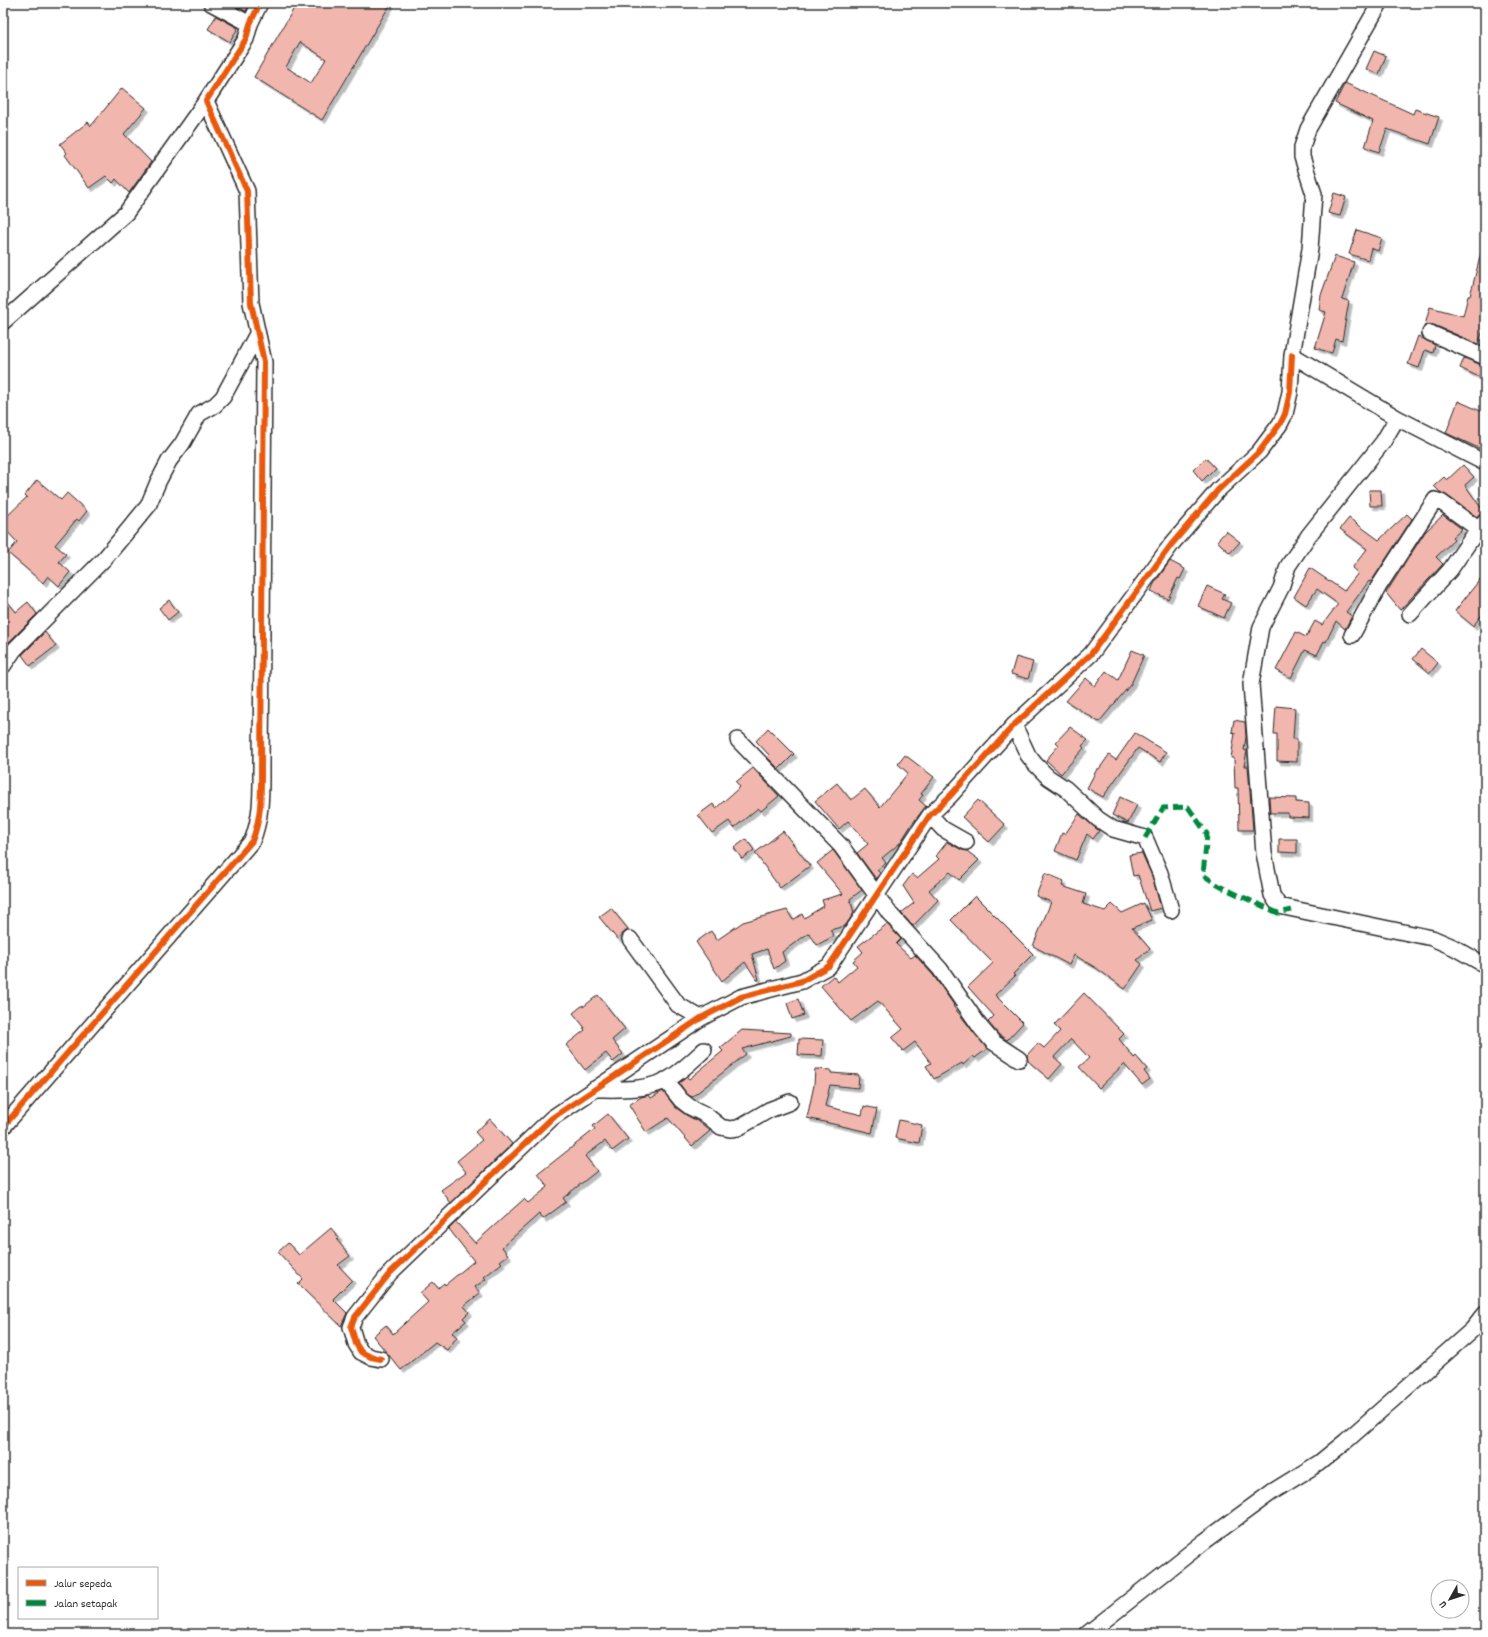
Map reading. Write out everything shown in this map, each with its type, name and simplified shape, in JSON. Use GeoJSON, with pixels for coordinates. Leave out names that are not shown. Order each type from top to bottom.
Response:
{"type":"FeatureCollection","features":[{"type":"Feature","properties":{"kind":"street"},"geometry":{"type":"LineString","coordinates":[[211,3],[250,24]]}},
{"type":"Feature","properties":{"kind":"street"},"geometry":{"type":"LineString","coordinates":[[3,322],[126,213],[206,101],[246,39],[250,24],[260,3]]}},
{"type":"Feature","properties":{"kind":"street"},"geometry":{"type":"LineString","coordinates":[[381,1359],[371,1357],[362,1352],[356,1344],[351,1327],[355,1317],[390,1273],[552,1118],[701,1018],[741,997],[802,981],[829,966],[930,815],[950,796],[1014,725],[1091,654],[1171,544],[1218,490],[1259,452],[1280,424],[1286,414],[1290,392],[1292,355],[1310,249],[1314,194],[1302,157],[1302,147],[1308,129],[1380,3]]}},
{"type":"Feature","properties":{"kind":"street"},"geometry":{"type":"LineString","coordinates":[[3,1127],[252,841],[258,826],[261,767],[264,362],[251,303],[247,191],[206,101]]}},
{"type":"Feature","properties":{"kind":"street"},"geometry":{"type":"LineString","coordinates":[[1430,333],[1485,357]]}},
{"type":"Feature","properties":{"kind":"street"},"geometry":{"type":"LineString","coordinates":[[3,666],[14,650],[105,558],[148,506],[158,482],[169,462],[182,444],[199,414],[215,406],[223,397],[257,334]]}},
{"type":"Feature","properties":{"kind":"street"},"geometry":{"type":"LineString","coordinates":[[1292,355],[1397,418],[1485,463]]}},
{"type":"Feature","properties":{"kind":"street"},"geometry":{"type":"LineString","coordinates":[[1397,418],[1384,442],[1309,535],[1288,566],[1281,588],[1261,627],[1251,684],[1264,853],[1272,894],[1279,906],[1432,938],[1453,947],[1485,965]]}},
{"type":"Feature","properties":{"kind":"street"},"geometry":{"type":"LineString","coordinates":[[1352,635],[1379,586],[1435,500],[1482,525],[1450,570],[1410,614]]}},
{"type":"Feature","properties":{"kind":"street"},"geometry":{"type":"LineString","coordinates":[[1014,725],[1028,755],[1048,777],[1066,789],[1098,819],[1113,829],[1145,838],[1160,873],[1171,910]]}},
{"type":"Feature","properties":{"kind":"street"},"geometry":{"type":"LineString","coordinates":[[738,740],[833,838],[890,914],[940,969],[981,1028],[993,1042],[1019,1059]]}},
{"type":"Feature","properties":{"kind":"street"},"geometry":{"type":"LineString","coordinates":[[930,815],[943,829],[966,842]]}},
{"type":"Feature","properties":{"kind":"street"},"geometry":{"type":"LineString","coordinates":[[630,939],[678,1005],[701,1018]]}},
{"type":"Feature","properties":{"kind":"street"},"geometry":{"type":"LineString","coordinates":[[594,1089],[628,1089],[646,1087],[666,1080],[683,1069],[704,1050]]}},
{"type":"Feature","properties":{"kind":"street"},"geometry":{"type":"LineString","coordinates":[[666,1080],[681,1100],[690,1107],[706,1115],[720,1127],[730,1129],[738,1128],[769,1110],[790,1102]]}},
{"type":"Feature","properties":{"kind":"street"},"geometry":{"type":"LineString","coordinates":[[1087,1634],[1205,1540],[1272,1492],[1319,1463],[1472,1330],[1485,1314]]}},
{"type":"Feature","properties":{"kind":"building"},"geometry":{"type":"Polygon","coordinates":[[[230,3],[250,3],[246,11],[230,3]]]}},
{"type":"Feature","properties":{"kind":"building"},"geometry":{"type":"Polygon","coordinates":[[[297,3],[391,3],[322,120],[254,77],[297,3]],[[300,42],[286,67],[311,83],[326,59],[300,42]]]}},
{"type":"Feature","properties":{"kind":"building"},"geometry":{"type":"Polygon","coordinates":[[[216,16],[238,28],[230,42],[208,29],[216,16]]]}},
{"type":"Feature","properties":{"kind":"building"},"geometry":{"type":"Polygon","coordinates":[[[1374,51],[1386,56],[1379,74],[1366,69],[1374,51]]]}},
{"type":"Feature","properties":{"kind":"building"},"geometry":{"type":"Polygon","coordinates":[[[1345,83],[1413,114],[1415,109],[1439,117],[1430,144],[1387,129],[1379,152],[1365,147],[1373,121],[1335,103],[1345,83]]]}},
{"type":"Feature","properties":{"kind":"building"},"geometry":{"type":"Polygon","coordinates":[[[122,88],[146,108],[124,134],[151,162],[129,193],[116,179],[113,183],[106,176],[89,188],[65,155],[67,153],[60,144],[88,122],[91,126],[122,88]]]}},
{"type":"Feature","properties":{"kind":"building"},"geometry":{"type":"Polygon","coordinates":[[[1334,193],[1346,197],[1340,216],[1328,213],[1334,193]]]}},
{"type":"Feature","properties":{"kind":"building"},"geometry":{"type":"Polygon","coordinates":[[[1357,230],[1382,238],[1378,251],[1371,248],[1368,260],[1349,254],[1357,230]]]}},
{"type":"Feature","properties":{"kind":"building"},"geometry":{"type":"Polygon","coordinates":[[[1481,253],[1485,253],[1485,325],[1478,344],[1434,325],[1425,325],[1430,307],[1463,316],[1468,296],[1470,296],[1481,253]]]}},
{"type":"Feature","properties":{"kind":"building"},"geometry":{"type":"Polygon","coordinates":[[[1335,256],[1354,262],[1342,299],[1349,301],[1342,341],[1336,339],[1332,353],[1315,348],[1326,312],[1319,310],[1321,295],[1335,256]]]}},
{"type":"Feature","properties":{"kind":"building"},"geometry":{"type":"Polygon","coordinates":[[[1418,336],[1435,345],[1433,353],[1425,350],[1419,368],[1408,364],[1418,336]]]}},
{"type":"Feature","properties":{"kind":"building"},"geometry":{"type":"Polygon","coordinates":[[[1464,358],[1484,366],[1479,377],[1460,368],[1464,358]]]}},
{"type":"Feature","properties":{"kind":"building"},"geometry":{"type":"Polygon","coordinates":[[[1458,401],[1485,413],[1485,451],[1446,433],[1458,401]]]}},
{"type":"Feature","properties":{"kind":"building"},"geometry":{"type":"Polygon","coordinates":[[[1206,458],[1215,468],[1202,481],[1193,470],[1206,458]]]}},
{"type":"Feature","properties":{"kind":"building"},"geometry":{"type":"Polygon","coordinates":[[[1463,465],[1474,477],[1465,485],[1484,512],[1477,517],[1440,492],[1434,486],[1444,477],[1447,480],[1463,465]]]}},
{"type":"Feature","properties":{"kind":"building"},"geometry":{"type":"Polygon","coordinates":[[[37,480],[61,500],[67,493],[87,511],[79,521],[77,519],[55,545],[66,554],[59,562],[70,572],[59,586],[48,576],[43,583],[8,553],[17,542],[3,527],[3,520],[27,497],[25,495],[37,480]]]}},
{"type":"Feature","properties":{"kind":"building"},"geometry":{"type":"Polygon","coordinates":[[[1369,490],[1381,490],[1382,506],[1370,506],[1369,490]]]}},
{"type":"Feature","properties":{"kind":"building"},"geometry":{"type":"Polygon","coordinates":[[[1407,514],[1412,519],[1371,582],[1369,581],[1346,612],[1352,616],[1345,629],[1336,621],[1326,642],[1324,641],[1317,655],[1305,650],[1291,678],[1276,670],[1296,632],[1306,637],[1315,621],[1322,625],[1338,604],[1317,589],[1306,605],[1294,597],[1310,568],[1344,591],[1358,573],[1352,568],[1367,549],[1340,529],[1349,518],[1379,540],[1407,514]]]}},
{"type":"Feature","properties":{"kind":"building"},"geometry":{"type":"Polygon","coordinates":[[[1443,515],[1462,529],[1452,538],[1454,540],[1436,557],[1443,564],[1400,610],[1386,593],[1425,532],[1443,515]]]}},
{"type":"Feature","properties":{"kind":"building"},"geometry":{"type":"Polygon","coordinates":[[[1226,531],[1240,542],[1230,553],[1217,541],[1226,531]]]}},
{"type":"Feature","properties":{"kind":"building"},"geometry":{"type":"Polygon","coordinates":[[[1170,561],[1185,569],[1180,579],[1178,578],[1168,599],[1151,591],[1154,584],[1170,561]]]}},
{"type":"Feature","properties":{"kind":"building"},"geometry":{"type":"Polygon","coordinates":[[[1485,573],[1485,611],[1473,626],[1455,611],[1485,573]]]}},
{"type":"Feature","properties":{"kind":"building"},"geometry":{"type":"Polygon","coordinates":[[[1207,586],[1225,594],[1222,599],[1231,603],[1224,618],[1198,606],[1207,586]]]}},
{"type":"Feature","properties":{"kind":"building"},"geometry":{"type":"Polygon","coordinates":[[[3,596],[16,612],[28,602],[37,614],[8,643],[3,637],[3,596]]]}},
{"type":"Feature","properties":{"kind":"building"},"geometry":{"type":"Polygon","coordinates":[[[169,600],[178,612],[168,620],[159,608],[169,600]]]}},
{"type":"Feature","properties":{"kind":"building"},"geometry":{"type":"Polygon","coordinates":[[[45,632],[56,646],[30,666],[22,655],[45,632]]]}},
{"type":"Feature","properties":{"kind":"building"},"geometry":{"type":"Polygon","coordinates":[[[1421,649],[1438,663],[1430,673],[1413,659],[1421,649]]]}},
{"type":"Feature","properties":{"kind":"building"},"geometry":{"type":"Polygon","coordinates":[[[1132,650],[1144,655],[1131,684],[1099,722],[1066,701],[1086,678],[1095,686],[1106,671],[1118,680],[1132,650]]]}},
{"type":"Feature","properties":{"kind":"building"},"geometry":{"type":"Polygon","coordinates":[[[1016,657],[1033,662],[1028,679],[1011,674],[1016,657]]]}},
{"type":"Feature","properties":{"kind":"building"},"geometry":{"type":"Polygon","coordinates":[[[1276,706],[1295,708],[1293,739],[1297,739],[1297,762],[1277,761],[1277,734],[1274,734],[1276,706]]]}},
{"type":"Feature","properties":{"kind":"building"},"geometry":{"type":"Polygon","coordinates":[[[1234,720],[1245,722],[1246,737],[1244,750],[1247,751],[1244,766],[1248,766],[1253,830],[1239,830],[1238,788],[1235,788],[1234,758],[1231,758],[1235,733],[1232,732],[1234,720]]]}},
{"type":"Feature","properties":{"kind":"building"},"geometry":{"type":"Polygon","coordinates":[[[1070,727],[1088,740],[1082,746],[1084,748],[1061,774],[1046,760],[1059,745],[1056,742],[1070,727]]]}},
{"type":"Feature","properties":{"kind":"building"},"geometry":{"type":"Polygon","coordinates":[[[768,728],[794,754],[779,769],[767,757],[769,755],[756,741],[768,728]]]}},
{"type":"Feature","properties":{"kind":"building"},"geometry":{"type":"Polygon","coordinates":[[[1135,733],[1166,752],[1160,762],[1138,748],[1103,797],[1087,788],[1097,769],[1099,769],[1109,755],[1116,760],[1135,733]]]}},
{"type":"Feature","properties":{"kind":"building"},"geometry":{"type":"Polygon","coordinates":[[[905,755],[934,777],[921,794],[923,795],[919,800],[926,806],[900,843],[882,858],[886,863],[877,870],[880,873],[876,879],[857,853],[868,844],[848,821],[839,829],[815,801],[837,783],[851,800],[865,789],[880,807],[908,773],[898,764],[905,755]]]}},
{"type":"Feature","properties":{"kind":"building"},"geometry":{"type":"Polygon","coordinates":[[[753,768],[779,796],[761,811],[758,808],[734,828],[729,821],[712,833],[698,815],[713,804],[716,808],[740,787],[736,782],[753,768]]]}},
{"type":"Feature","properties":{"kind":"building"},"geometry":{"type":"Polygon","coordinates":[[[1120,797],[1137,805],[1128,823],[1112,815],[1120,797]]]}},
{"type":"Feature","properties":{"kind":"building"},"geometry":{"type":"Polygon","coordinates":[[[1269,797],[1296,798],[1296,802],[1309,803],[1309,818],[1288,817],[1288,813],[1270,813],[1269,797]]]}},
{"type":"Feature","properties":{"kind":"building"},"geometry":{"type":"Polygon","coordinates":[[[978,800],[1005,825],[989,842],[962,817],[978,800]]]}},
{"type":"Feature","properties":{"kind":"building"},"geometry":{"type":"Polygon","coordinates":[[[1079,814],[1099,831],[1093,839],[1087,834],[1076,860],[1055,851],[1062,833],[1065,834],[1079,814]]]}},
{"type":"Feature","properties":{"kind":"building"},"geometry":{"type":"Polygon","coordinates":[[[783,831],[810,866],[780,888],[755,853],[783,831]]]}},
{"type":"Feature","properties":{"kind":"building"},"geometry":{"type":"Polygon","coordinates":[[[746,839],[754,850],[742,859],[734,848],[746,839]]]}},
{"type":"Feature","properties":{"kind":"building"},"geometry":{"type":"Polygon","coordinates":[[[1279,839],[1297,839],[1297,853],[1279,852],[1279,839]]]}},
{"type":"Feature","properties":{"kind":"building"},"geometry":{"type":"Polygon","coordinates":[[[947,842],[967,851],[979,860],[959,880],[950,872],[929,890],[938,900],[913,926],[901,913],[914,903],[903,886],[912,874],[917,878],[939,859],[936,856],[947,842]]]}},
{"type":"Feature","properties":{"kind":"building"},"geometry":{"type":"Polygon","coordinates":[[[833,850],[862,890],[850,899],[854,913],[845,926],[830,930],[834,936],[817,945],[809,933],[782,952],[785,961],[774,969],[767,949],[752,954],[759,980],[757,980],[745,962],[722,981],[696,942],[711,931],[717,940],[743,922],[787,910],[793,920],[802,914],[804,918],[824,906],[822,900],[843,894],[817,863],[833,850]]]}},
{"type":"Feature","properties":{"kind":"building"},"geometry":{"type":"Polygon","coordinates":[[[1142,853],[1152,876],[1161,908],[1150,911],[1138,875],[1133,876],[1129,855],[1142,853]]]}},
{"type":"Feature","properties":{"kind":"building"},"geometry":{"type":"Polygon","coordinates":[[[1045,873],[1064,881],[1062,886],[1086,894],[1083,904],[1105,911],[1112,904],[1122,913],[1144,903],[1152,920],[1132,928],[1150,949],[1137,960],[1142,964],[1125,989],[1096,968],[1074,955],[1069,965],[1033,946],[1051,902],[1036,896],[1045,873]]]}},
{"type":"Feature","properties":{"kind":"building"},"geometry":{"type":"Polygon","coordinates":[[[975,896],[1033,954],[1013,974],[1015,976],[995,995],[1023,1023],[1007,1040],[999,1035],[988,1022],[994,1016],[968,987],[993,963],[951,920],[975,896]]]}},
{"type":"Feature","properties":{"kind":"building"},"geometry":{"type":"Polygon","coordinates":[[[611,908],[628,929],[617,939],[599,917],[611,908]]]}},
{"type":"Feature","properties":{"kind":"building"},"geometry":{"type":"Polygon","coordinates":[[[887,924],[901,939],[896,944],[911,958],[915,955],[933,975],[954,1005],[953,1006],[987,1049],[975,1058],[973,1056],[963,1065],[962,1063],[934,1079],[926,1066],[931,1063],[915,1042],[903,1051],[892,1038],[903,1029],[878,1001],[851,1021],[821,986],[833,976],[838,982],[857,966],[853,961],[863,952],[858,946],[887,924]]]}},
{"type":"Feature","properties":{"kind":"building"},"geometry":{"type":"Polygon","coordinates":[[[1084,993],[1124,1034],[1119,1039],[1134,1058],[1136,1056],[1147,1069],[1144,1071],[1150,1079],[1142,1085],[1124,1064],[1099,1088],[1079,1067],[1089,1058],[1071,1039],[1054,1057],[1062,1064],[1049,1079],[1028,1061],[1027,1055],[1038,1043],[1044,1048],[1060,1031],[1054,1025],[1084,993]]]}},
{"type":"Feature","properties":{"kind":"building"},"geometry":{"type":"Polygon","coordinates":[[[598,995],[625,1029],[612,1040],[623,1054],[613,1062],[606,1053],[585,1070],[566,1045],[585,1030],[573,1013],[598,995]]]}},
{"type":"Feature","properties":{"kind":"building"},"geometry":{"type":"Polygon","coordinates":[[[798,999],[804,1015],[792,1019],[787,1003],[798,999]]]}},
{"type":"Feature","properties":{"kind":"building"},"geometry":{"type":"Polygon","coordinates":[[[742,1030],[791,1033],[791,1036],[742,1049],[746,1054],[692,1097],[687,1094],[679,1083],[687,1077],[689,1079],[723,1051],[720,1048],[742,1030]]]}},
{"type":"Feature","properties":{"kind":"building"},"geometry":{"type":"Polygon","coordinates":[[[799,1039],[823,1040],[822,1056],[798,1055],[799,1039]]]}},
{"type":"Feature","properties":{"kind":"building"},"geometry":{"type":"Polygon","coordinates":[[[815,1069],[831,1070],[831,1073],[859,1075],[858,1088],[830,1085],[825,1106],[862,1115],[864,1106],[877,1109],[872,1133],[807,1118],[814,1085],[815,1069]]]}},
{"type":"Feature","properties":{"kind":"building"},"geometry":{"type":"Polygon","coordinates":[[[663,1091],[675,1107],[701,1123],[710,1131],[692,1146],[668,1118],[646,1132],[629,1105],[641,1097],[649,1095],[651,1098],[663,1091]]]}},
{"type":"Feature","properties":{"kind":"building"},"geometry":{"type":"Polygon","coordinates":[[[608,1114],[628,1139],[612,1151],[605,1141],[585,1156],[597,1171],[563,1198],[566,1202],[543,1219],[539,1214],[502,1247],[508,1255],[500,1261],[502,1263],[484,1277],[486,1279],[475,1287],[480,1293],[464,1306],[469,1312],[463,1318],[466,1321],[452,1333],[457,1337],[447,1350],[435,1342],[401,1370],[373,1336],[386,1325],[393,1334],[428,1302],[420,1293],[433,1282],[438,1288],[444,1283],[445,1285],[474,1261],[449,1229],[456,1222],[475,1243],[524,1199],[528,1203],[548,1187],[538,1174],[595,1129],[593,1126],[608,1114]]]}},
{"type":"Feature","properties":{"kind":"building"},"geometry":{"type":"Polygon","coordinates":[[[490,1119],[512,1144],[451,1203],[441,1190],[466,1172],[457,1161],[482,1140],[475,1132],[490,1119]]]}},
{"type":"Feature","properties":{"kind":"building"},"geometry":{"type":"Polygon","coordinates":[[[899,1120],[922,1125],[919,1143],[895,1138],[899,1120]]]}},
{"type":"Feature","properties":{"kind":"building"},"geometry":{"type":"Polygon","coordinates":[[[331,1228],[339,1238],[337,1240],[350,1256],[338,1265],[352,1280],[333,1299],[347,1313],[341,1326],[298,1284],[303,1279],[278,1252],[288,1243],[299,1255],[331,1228]]]}},
{"type":"Feature","properties":{"kind":"marked path"},"geometry":{"type":"LineString","coordinates":[[1145,838],[1163,808],[1188,807],[1207,834],[1203,875],[1221,887],[1278,913],[1292,910]]}},
{"type":"Feature","properties":{"kind":"cycle path"},"geometry":{"type":"LineString","coordinates":[[3,1127],[252,841],[258,823],[261,786],[264,362],[251,303],[247,191],[206,101],[246,39],[250,24],[260,3]]}},
{"type":"Feature","properties":{"kind":"cycle path"},"geometry":{"type":"LineString","coordinates":[[381,1359],[371,1357],[361,1352],[356,1344],[351,1327],[355,1317],[390,1273],[552,1118],[701,1018],[741,997],[802,981],[829,966],[930,815],[950,796],[1014,725],[1091,654],[1171,545],[1218,490],[1259,452],[1280,424],[1285,414],[1290,392],[1292,355]]}}]}
